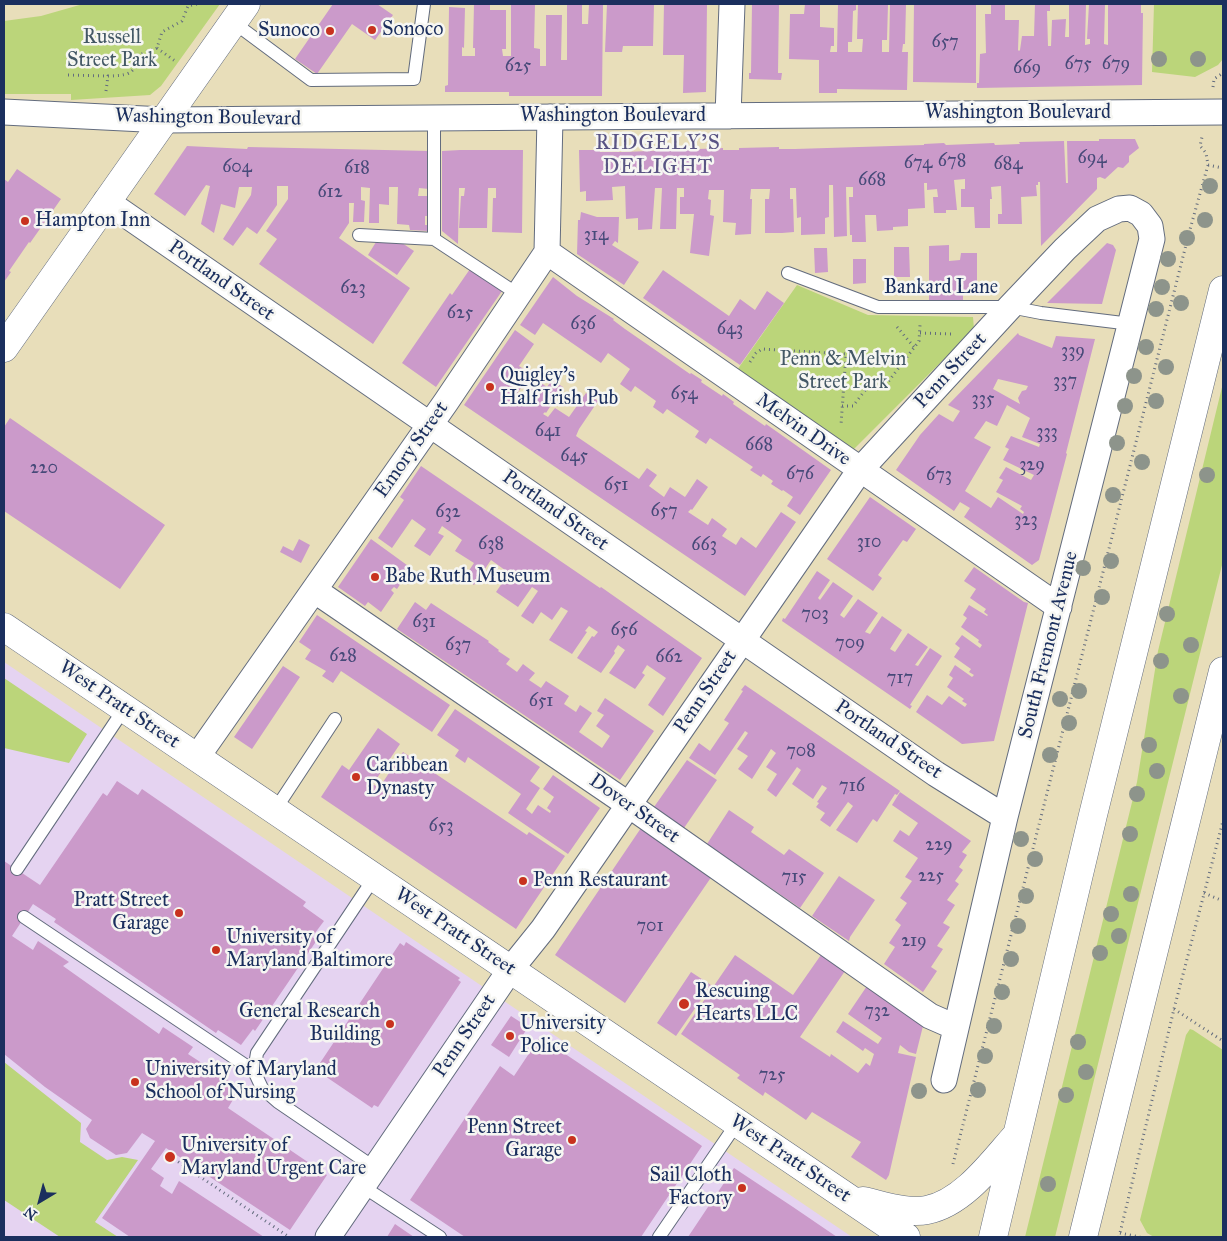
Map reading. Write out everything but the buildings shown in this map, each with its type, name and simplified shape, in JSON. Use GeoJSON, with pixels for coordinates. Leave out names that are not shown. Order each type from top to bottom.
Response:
{"type":"FeatureCollection","features":[{"type":"Feature","properties":{"kind":"main road"},"geometry":{"type":"LineString","coordinates":[[4,348],[240,13]]}},
{"type":"Feature","properties":{"kind":"main road"},"geometry":{"type":"LineString","coordinates":[[993,1237],[1093,815],[1223,290]]}},
{"type":"Feature","properties":{"kind":"main road","name":"West Pratt Street"},"geometry":{"type":"LineString","coordinates":[[4,627],[736,1122],[846,1197],[893,1233]]}},
{"type":"Feature","properties":{"kind":"main road"},"geometry":{"type":"LineString","coordinates":[[1083,1237],[1223,671]]}},
{"type":"Feature","properties":{"kind":"main road"},"geometry":{"type":"LineString","coordinates":[[846,1197],[900,1210],[927,1210],[950,1201],[971,1186],[1018,1134]]}},
{"type":"Feature","properties":{"kind":"street"},"geometry":{"type":"LineString","coordinates":[[728,116],[732,4]]}},
{"type":"Feature","properties":{"kind":"street","name":"Washington Boulevard"},"geometry":{"type":"LineString","coordinates":[[4,112],[164,120],[1223,112]]}},
{"type":"Feature","properties":{"kind":"street"},"geometry":{"type":"LineString","coordinates":[[547,252],[550,117]]}},
{"type":"Feature","properties":{"kind":"street","name":"Portland Street"},"geometry":{"type":"LineString","coordinates":[[106,201],[936,774],[1005,817]]}},
{"type":"Feature","properties":{"kind":"street","name":"Penn Street"},"geometry":{"type":"LineString","coordinates":[[328,1237],[510,970],[543,930],[860,470],[1010,307],[1065,249],[1097,219],[1119,209],[1130,208],[1141,214]]}},
{"type":"Feature","properties":{"kind":"street","name":"South Fremont Avenue"},"geometry":{"type":"LineString","coordinates":[[944,1080],[1005,817],[1152,240],[1150,226],[1141,214]]}},
{"type":"Feature","properties":{"kind":"street","name":"Emory Street"},"geometry":{"type":"LineString","coordinates":[[197,758],[430,424],[547,252]]}},
{"type":"Feature","properties":{"kind":"street","name":"Melvin Drive"},"geometry":{"type":"LineString","coordinates":[[547,252],[1059,607]]}},
{"type":"Feature","properties":{"kind":"street","name":"Dover Street"},"geometry":{"type":"LineString","coordinates":[[314,590],[629,805],[930,1016],[955,1027]]}},
{"type":"Feature","properties":{"kind":"lane"},"geometry":{"type":"LineString","coordinates":[[240,13],[311,80],[414,79],[424,4]]}},
{"type":"Feature","properties":{"kind":"lane"},"geometry":{"type":"LineString","coordinates":[[434,118],[434,239]]}},
{"type":"Feature","properties":{"kind":"lane"},"geometry":{"type":"LineString","coordinates":[[359,235],[434,239],[519,295]]}},
{"type":"Feature","properties":{"kind":"lane","name":"Bankard Lane"},"geometry":{"type":"LineString","coordinates":[[788,273],[878,307],[1010,307],[1041,314],[1131,324]]}},
{"type":"Feature","properties":{"kind":"lane"},"geometry":{"type":"LineString","coordinates":[[16,869],[124,709]]}},
{"type":"Feature","properties":{"kind":"lane"},"geometry":{"type":"LineString","coordinates":[[275,810],[335,718]]}},
{"type":"Feature","properties":{"kind":"lane"},"geometry":{"type":"LineString","coordinates":[[254,1071],[257,1053],[374,878]]}},
{"type":"Feature","properties":{"kind":"lane"},"geometry":{"type":"LineString","coordinates":[[24,917],[254,1071],[262,1088],[440,1237]]}},
{"type":"Feature","properties":{"kind":"lane"},"geometry":{"type":"LineString","coordinates":[[659,1237],[736,1122]]}},
{"type":"Feature","properties":{"kind":"path"},"geometry":{"type":"LineString","coordinates":[[157,48],[162,32],[182,21],[188,6],[197,4]]}},
{"type":"Feature","properties":{"kind":"path"},"geometry":{"type":"LineString","coordinates":[[68,75],[123,76],[130,74],[146,51],[157,48],[176,61]]}},
{"type":"Feature","properties":{"kind":"path"},"geometry":{"type":"LineString","coordinates":[[1214,79],[1223,73]]}},
{"type":"Feature","properties":{"kind":"path"},"geometry":{"type":"LineString","coordinates":[[106,91],[108,76]]}},
{"type":"Feature","properties":{"kind":"path"},"geometry":{"type":"LineString","coordinates":[[951,1170],[1189,233],[1208,165],[1206,153],[1200,146]]}},
{"type":"Feature","properties":{"kind":"path"},"geometry":{"type":"LineString","coordinates":[[1208,165],[1223,168]]}},
{"type":"Feature","properties":{"kind":"path"},"geometry":{"type":"LineString","coordinates":[[893,322],[914,347]]}},
{"type":"Feature","properties":{"kind":"path"},"geometry":{"type":"LineString","coordinates":[[842,406],[853,406],[870,384],[885,386],[919,341],[921,323]]}},
{"type":"Feature","properties":{"kind":"path"},"geometry":{"type":"LineString","coordinates":[[920,333],[954,334]]}},
{"type":"Feature","properties":{"kind":"path"},"geometry":{"type":"LineString","coordinates":[[748,365],[756,353],[762,349],[846,354],[841,428]]}},
{"type":"Feature","properties":{"kind":"path"},"geometry":{"type":"LineString","coordinates":[[1140,1237],[1120,1235],[1174,1009],[1223,821]]}},
{"type":"Feature","properties":{"kind":"path"},"geometry":{"type":"LineString","coordinates":[[1204,893],[1223,901]]}},
{"type":"Feature","properties":{"kind":"path"},"geometry":{"type":"LineString","coordinates":[[1174,1009],[1223,1042]]}},
{"type":"Feature","properties":{"kind":"path"},"geometry":{"type":"LineString","coordinates":[[174,1160],[289,1237]]}},
{"type":"Feature","properties":{"kind":"shaded area","name":"University of Maryland Baltimore"},"geometry":{"type":"Polygon","coordinates":[[[4,662],[852,1237],[4,1237],[4,662]]]}},
{"type":"Feature","properties":{"kind":"green space","name":"Russell Street Park"},"geometry":{"type":"Polygon","coordinates":[[[83,4],[220,4],[161,86],[150,95],[71,100],[71,94],[4,94],[4,21],[41,16],[83,4]]]}},
{"type":"Feature","properties":{"kind":"green space"},"geometry":{"type":"Polygon","coordinates":[[[1154,4],[1223,4],[1223,59],[1218,65],[1195,77],[1152,72],[1154,4]]]}},
{"type":"Feature","properties":{"kind":"green space","name":"Penn & Melvin Street Park"},"geometry":{"type":"Polygon","coordinates":[[[797,285],[868,315],[973,317],[974,329],[851,452],[735,373],[797,285]]]}},
{"type":"Feature","properties":{"kind":"green space"},"geometry":{"type":"Polygon","coordinates":[[[1223,383],[1223,561],[1055,1237],[1025,1237],[1137,782],[1158,651],[1223,383]]]}},
{"type":"Feature","properties":{"kind":"green space"},"geometry":{"type":"Polygon","coordinates":[[[4,678],[87,734],[69,763],[4,748],[4,678]]]}},
{"type":"Feature","properties":{"kind":"green space"},"geometry":{"type":"Polygon","coordinates":[[[1190,1029],[1223,1050],[1223,1237],[1154,1237],[1147,1233],[1140,1220],[1186,1035],[1190,1029]]]}},
{"type":"Feature","properties":{"kind":"green space"},"geometry":{"type":"Polygon","coordinates":[[[4,1062],[81,1123],[80,1142],[107,1160],[122,1157],[138,1160],[95,1222],[118,1237],[60,1237],[4,1200],[4,1062]]]}},
{"type":"Feature","properties":{"kind":"place","name":"Sonoco"},"geometry":{"type":"Point","coordinates":[372,30]}},
{"type":"Feature","properties":{"kind":"place","name":"Sunoco"},"geometry":{"type":"Point","coordinates":[330,31]}},
{"type":"Feature","properties":{"kind":"place","name":"Hampton Inn"},"geometry":{"type":"Point","coordinates":[25,221]}},
{"type":"Feature","properties":{"kind":"place","name":"Quigley's Half Irish Pub"},"geometry":{"type":"Point","coordinates":[490,387]}},
{"type":"Feature","properties":{"kind":"place","name":"Babe Ruth Museum"},"geometry":{"type":"Point","coordinates":[375,577]}},
{"type":"Feature","properties":{"kind":"place","name":"Caribbean Dynasty"},"geometry":{"type":"Point","coordinates":[356,777]}},
{"type":"Feature","properties":{"kind":"place","name":"Penn Restaurant"},"geometry":{"type":"Point","coordinates":[523,881]}},
{"type":"Feature","properties":{"kind":"place","name":"Pratt Street Garage"},"geometry":{"type":"Point","coordinates":[179,913]}},
{"type":"Feature","properties":{"kind":"place","name":"University of Maryland Baltimore"},"geometry":{"type":"Point","coordinates":[216,950]}},
{"type":"Feature","properties":{"kind":"place","name":"Rescuing Hearts LLC"},"geometry":{"type":"Point","coordinates":[684,1004]}},
{"type":"Feature","properties":{"kind":"place","name":"General Research Building"},"geometry":{"type":"Point","coordinates":[390,1024]}},
{"type":"Feature","properties":{"kind":"place","name":"University Police"},"geometry":{"type":"Point","coordinates":[510,1036]}},
{"type":"Feature","properties":{"kind":"place","name":"University of Maryland School of Nursing"},"geometry":{"type":"Point","coordinates":[135,1082]}},
{"type":"Feature","properties":{"kind":"place","name":"Penn Street Garage"},"geometry":{"type":"Point","coordinates":[572,1140]}},
{"type":"Feature","properties":{"kind":"place","name":"University of Maryland Urgent Care"},"geometry":{"type":"Point","coordinates":[170,1157]}},
{"type":"Feature","properties":{"kind":"place","name":"Sail Cloth Factory"},"geometry":{"type":"Point","coordinates":[742,1188]}},
{"type":"Feature","properties":{"kind":"district","name":"RIDGELY'S DELIGHT"},"geometry":{"type":"Point","coordinates":[658,156]}}]}
